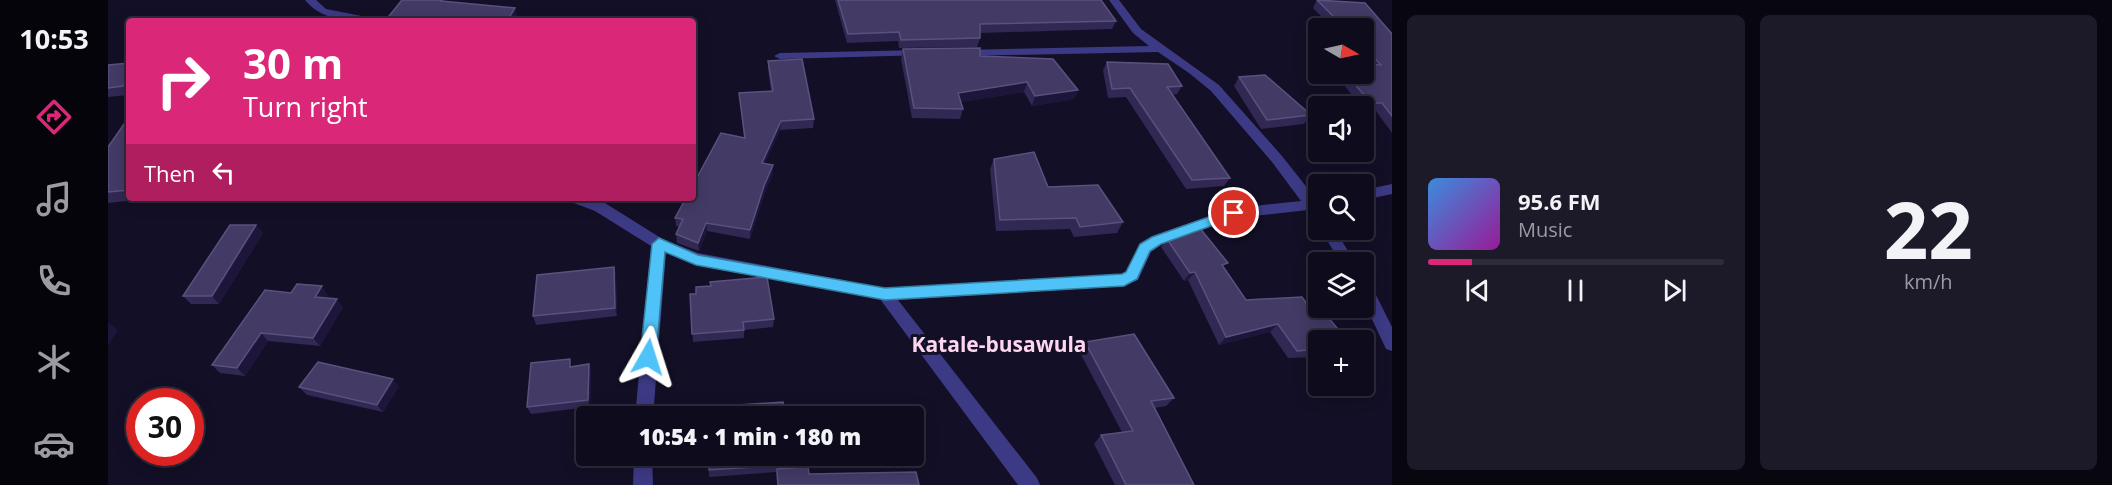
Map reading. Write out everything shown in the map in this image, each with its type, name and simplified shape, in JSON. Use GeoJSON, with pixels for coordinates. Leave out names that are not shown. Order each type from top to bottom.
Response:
{"type":"FeatureCollection","features":[{"type":"Feature","properties":{"kind":"street"},"geometry":{"type":"LineString","coordinates":[[310,0],[323,12],[356,18]]}},
{"type":"Feature","properties":{"kind":"street"},"geometry":{"type":"LineString","coordinates":[[1114,0],[1137,31],[1215,88],[1308,197]]}},
{"type":"Feature","properties":{"kind":"street"},"geometry":{"type":"LineString","coordinates":[[780,56],[1160,49]]}},
{"type":"Feature","properties":{"kind":"street"},"geometry":{"type":"LineString","coordinates":[[1374,193],[1392,189]]}},
{"type":"Feature","properties":{"kind":"street"},"geometry":{"type":"LineString","coordinates":[[584,201],[600,207],[659,244],[696,260],[885,294],[1124,280],[1132,276],[1145,248],[1157,240],[1234,213],[1308,209]]}},
{"type":"Feature","properties":{"kind":"street"},"geometry":{"type":"LineString","coordinates":[[645,406],[659,244]]}},
{"type":"Feature","properties":{"kind":"street"},"geometry":{"type":"LineString","coordinates":[[885,294],[1030,485]]}},
{"type":"Feature","properties":{"kind":"street"},"geometry":{"type":"LineString","coordinates":[[1374,307],[1392,344]]}},
{"type":"Feature","properties":{"kind":"street"},"geometry":{"type":"LineString","coordinates":[[643,466],[643,485]]}},
{"type":"Feature","properties":{"kind":"building"},"geometry":{"type":"Polygon","coordinates":[[[402,0],[442,0],[515,8],[509,18],[387,18],[402,0]]]}},
{"type":"Feature","properties":{"kind":"building"},"geometry":{"type":"Polygon","coordinates":[[[838,0],[1101,0],[1116,21],[980,24],[980,38],[901,40],[899,32],[848,34],[838,0]]]}},
{"type":"Feature","properties":{"kind":"building"},"geometry":{"type":"Polygon","coordinates":[[[1317,0],[1365,3],[1392,34],[1392,116],[1382,103],[1374,103],[1374,96],[1365,96],[1355,84],[1374,84],[1374,65],[1381,65],[1374,58],[1374,18],[1335,18],[1317,0]]]}},
{"type":"Feature","properties":{"kind":"building"},"geometry":{"type":"Polygon","coordinates":[[[980,48],[980,56],[1053,59],[1078,90],[1035,96],[1027,82],[958,93],[963,109],[914,108],[903,49],[980,48]]]}},
{"type":"Feature","properties":{"kind":"building"},"geometry":{"type":"Polygon","coordinates":[[[802,59],[814,119],[781,121],[762,163],[773,165],[750,230],[706,223],[698,243],[676,234],[683,219],[675,218],[684,201],[696,201],[696,179],[721,133],[745,138],[739,93],[773,91],[768,61],[802,59]]]}},
{"type":"Feature","properties":{"kind":"building"},"geometry":{"type":"Polygon","coordinates":[[[1107,62],[1168,64],[1182,86],[1167,87],[1230,178],[1192,180],[1130,88],[1112,89],[1107,62]]]}},
{"type":"Feature","properties":{"kind":"building"},"geometry":{"type":"Polygon","coordinates":[[[126,63],[126,82],[123,86],[108,88],[108,65],[126,63]]]}},
{"type":"Feature","properties":{"kind":"building"},"geometry":{"type":"Polygon","coordinates":[[[1265,75],[1308,112],[1308,115],[1267,120],[1239,77],[1265,75]]]}},
{"type":"Feature","properties":{"kind":"building"},"geometry":{"type":"Polygon","coordinates":[[[126,121],[126,190],[108,192],[108,147],[126,121]]]}},
{"type":"Feature","properties":{"kind":"building"},"geometry":{"type":"Polygon","coordinates":[[[1034,152],[1048,187],[1098,185],[1123,222],[1080,227],[1076,218],[1000,220],[994,159],[1034,152]]]}},
{"type":"Feature","properties":{"kind":"building"},"geometry":{"type":"Polygon","coordinates":[[[230,225],[256,225],[212,296],[183,296],[230,225]]]}},
{"type":"Feature","properties":{"kind":"building"},"geometry":{"type":"Polygon","coordinates":[[[1199,227],[1228,263],[1222,265],[1246,300],[1302,297],[1308,305],[1308,318],[1329,318],[1339,330],[1308,330],[1308,350],[1297,351],[1278,324],[1226,337],[1195,272],[1190,273],[1167,239],[1199,227]]]}},
{"type":"Feature","properties":{"kind":"building"},"geometry":{"type":"Polygon","coordinates":[[[614,267],[615,308],[533,316],[537,275],[614,267]]]}},
{"type":"Feature","properties":{"kind":"building"},"geometry":{"type":"Polygon","coordinates":[[[767,277],[774,319],[743,322],[744,330],[692,334],[690,294],[696,294],[696,287],[711,286],[710,282],[767,277]]]}},
{"type":"Feature","properties":{"kind":"building"},"geometry":{"type":"Polygon","coordinates":[[[297,284],[322,286],[315,297],[337,299],[313,338],[261,333],[237,368],[212,365],[265,290],[291,293],[297,284]]]}},
{"type":"Feature","properties":{"kind":"building"},"geometry":{"type":"Polygon","coordinates":[[[1134,334],[1174,398],[1151,401],[1194,485],[1126,485],[1101,435],[1133,431],[1085,342],[1134,334]]]}},
{"type":"Feature","properties":{"kind":"building"},"geometry":{"type":"Polygon","coordinates":[[[570,359],[570,367],[589,364],[588,400],[527,407],[531,363],[570,359]]]}},
{"type":"Feature","properties":{"kind":"building"},"geometry":{"type":"Polygon","coordinates":[[[318,362],[393,379],[377,405],[299,387],[318,362]]]}},
{"type":"Feature","properties":{"kind":"building"},"geometry":{"type":"Polygon","coordinates":[[[783,402],[784,406],[722,406],[783,402]]]}},
{"type":"Feature","properties":{"kind":"building"},"geometry":{"type":"Polygon","coordinates":[[[709,466],[774,466],[709,470],[709,466]]]}},
{"type":"Feature","properties":{"kind":"building"},"geometry":{"type":"Polygon","coordinates":[[[808,467],[809,474],[916,472],[919,485],[778,485],[777,469],[808,467]]]}},
{"type":"Feature","properties":{"kind":"district","name":"Katale-busawula"},"geometry":{"type":"Point","coordinates":[999,344]}},
{"type":"Feature","properties":{"kind":"route"},"geometry":{"type":"LineString","coordinates":[[648,357],[659,244],[696,260],[885,294],[1124,280],[1132,276],[1145,248],[1157,240],[1234,213]]}}]}
